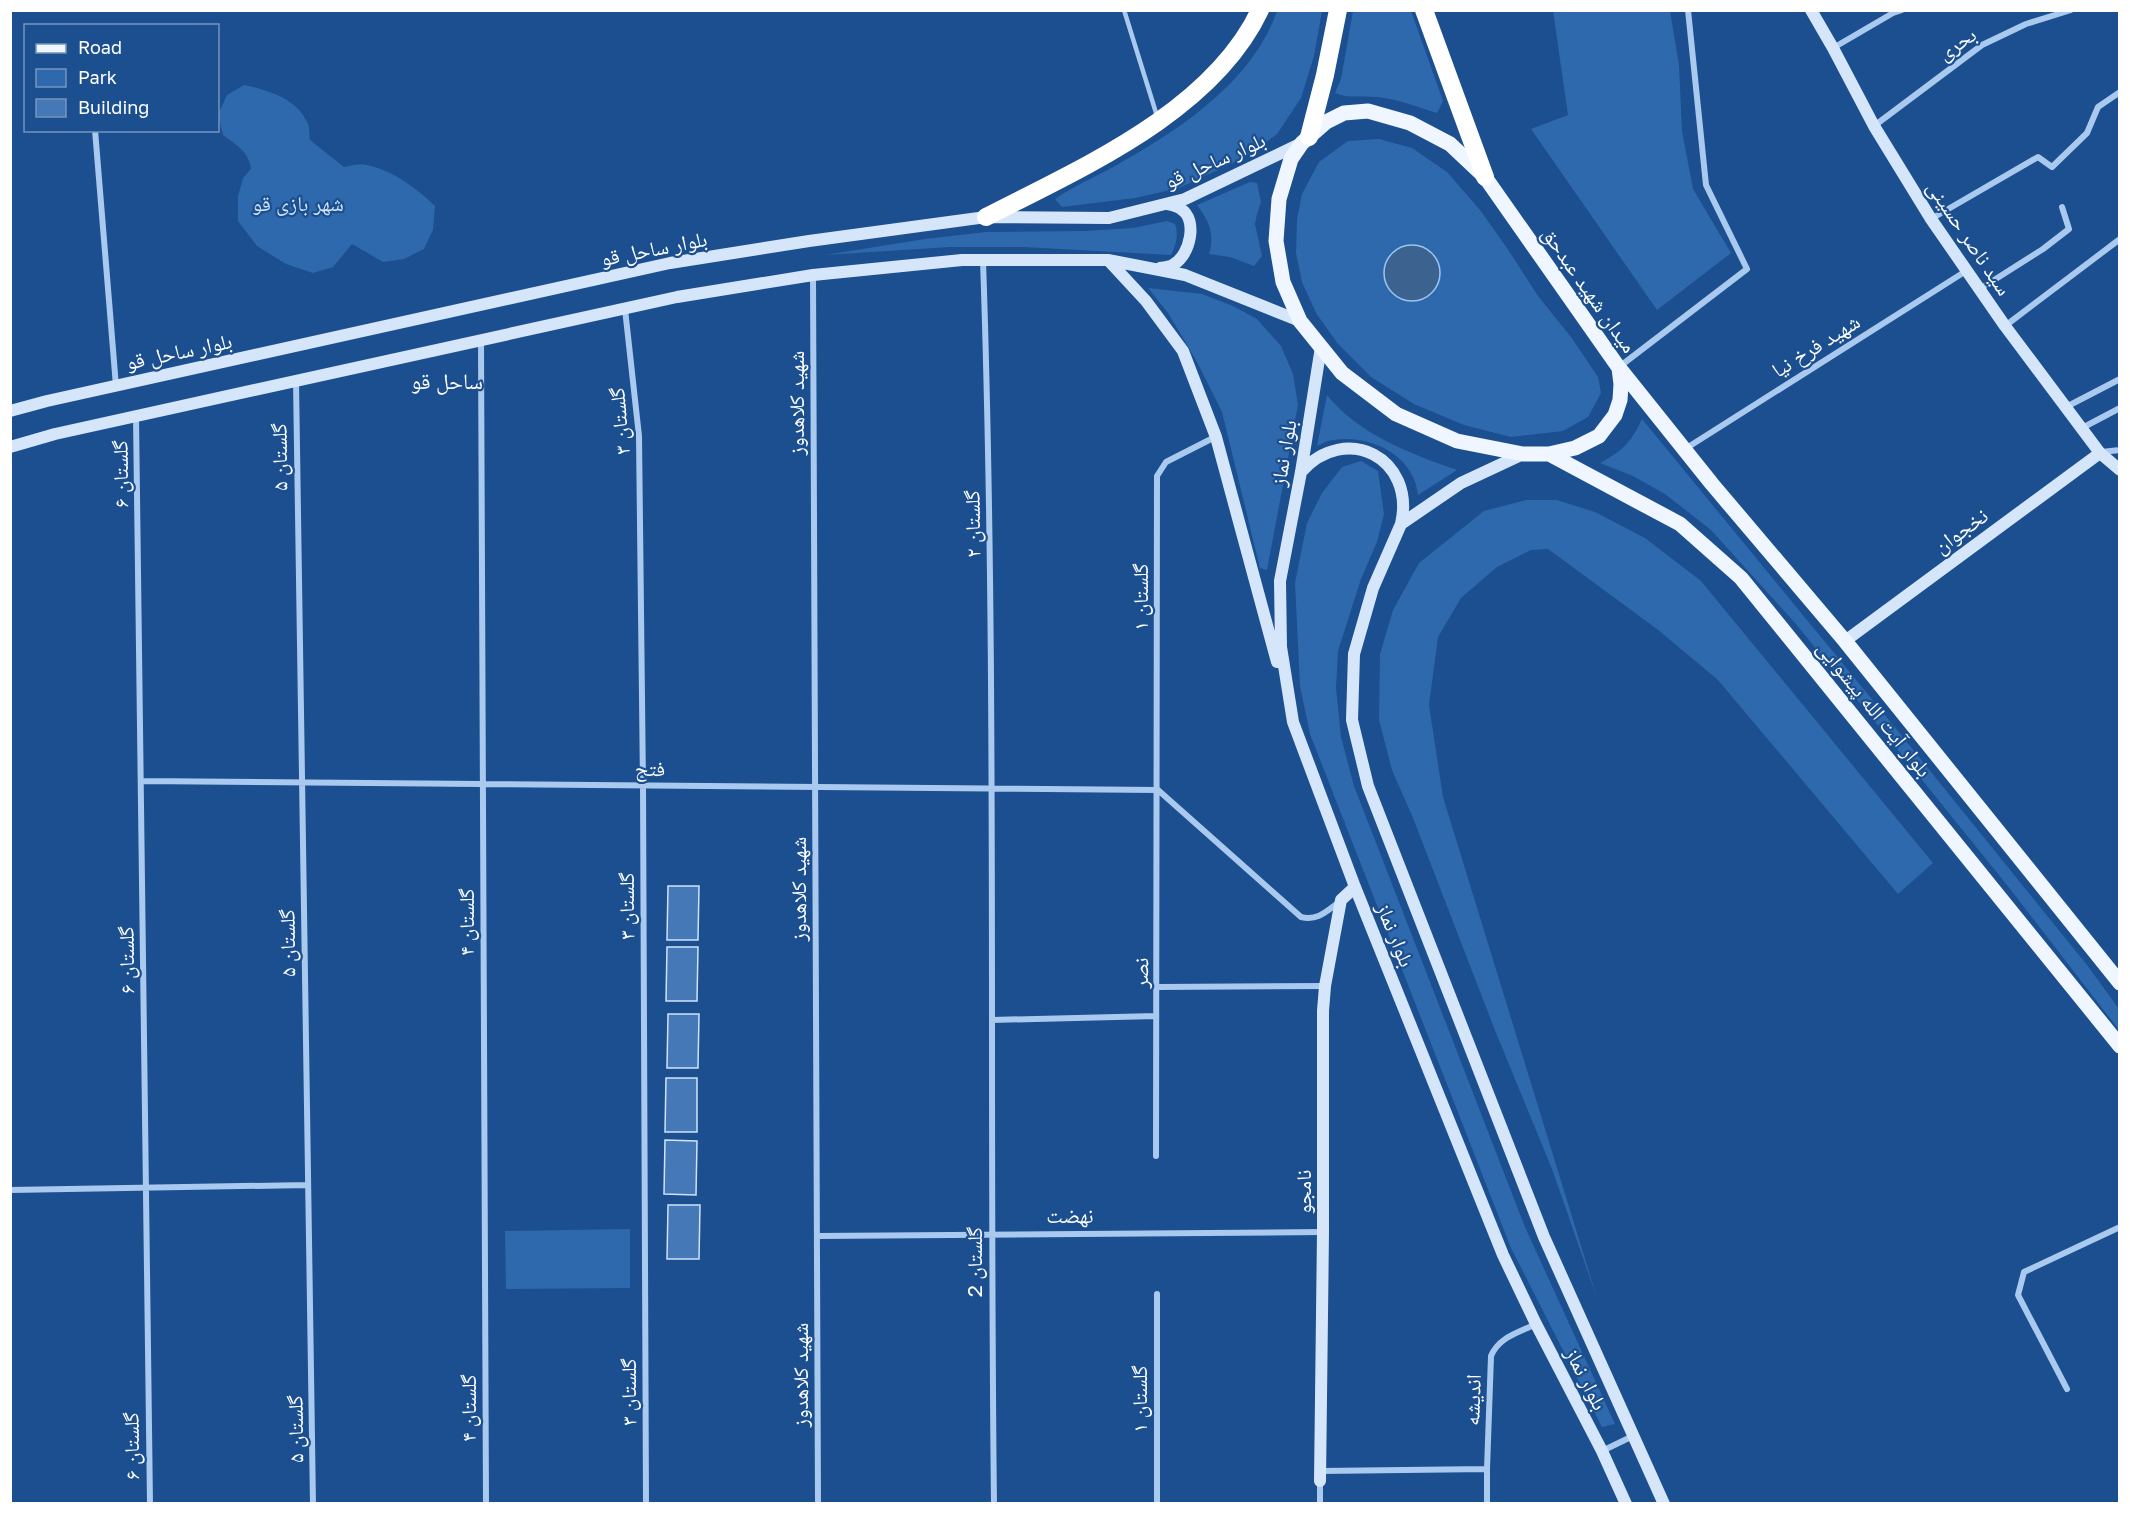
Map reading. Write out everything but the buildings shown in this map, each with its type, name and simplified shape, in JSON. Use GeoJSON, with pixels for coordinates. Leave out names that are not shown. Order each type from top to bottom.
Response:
{"type":"FeatureCollection","features":[{"type":"Feature","properties":{"kind":"highway"},"geometry":{"type":"LineString","coordinates":[[986,217],[1113,152],[1158,121],[1216,73],[1254,24],[1260,10]]}},
{"type":"Feature","properties":{"kind":"highway"},"geometry":{"type":"LineString","coordinates":[[1305,140],[1325,75],[1338,10]]}},
{"type":"Feature","properties":{"kind":"highway"},"geometry":{"type":"LineString","coordinates":[[1424,10],[1485,177]]}},
{"type":"Feature","properties":{"kind":"main road","name":"سید ناصر حسینی"},"geometry":{"type":"LineString","coordinates":[[1811,10],[1874,126],[1931,219],[2005,326],[2100,453],[2120,470]]}},
{"type":"Feature","properties":{"kind":"main road","name":"میدان شهید عبدحق"},"geometry":{"type":"LineString","coordinates":[[1368,111],[1410,123],[1450,144],[1485,177],[1619,368],[1620,400],[1615,415],[1599,436],[1575,448],[1549,454],[1523,454],[1457,441],[1396,414],[1342,373],[1300,321],[1283,282],[1276,241],[1279,199],[1291,159],[1305,140],[1326,122],[1344,113],[1368,111]]}},
{"type":"Feature","properties":{"kind":"main road","name":"بلوار ساحل قو"},"geometry":{"type":"LineString","coordinates":[[10,411],[670,263],[986,217],[1109,218],[1185,199],[1305,140]]}},
{"type":"Feature","properties":{"kind":"main road"},"geometry":{"type":"LineString","coordinates":[[1156,269],[1174,265],[1186,253],[1191,236],[1189,220],[1183,209],[1167,204]]}},
{"type":"Feature","properties":{"kind":"main road"},"geometry":{"type":"LineString","coordinates":[[10,447],[55,434],[677,297],[813,275],[962,260],[1108,260],[1185,275],[1300,321]]}},
{"type":"Feature","properties":{"kind":"main road"},"geometry":{"type":"LineString","coordinates":[[1108,260],[1146,301],[1183,351],[1216,436],[1293,722]]}},
{"type":"Feature","properties":{"kind":"main road","name":"بلوار نماز"},"geometry":{"type":"LineString","coordinates":[[1321,348],[1280,581],[1281,647],[1293,722],[1355,887],[1503,1255],[1626,1503]]}},
{"type":"Feature","properties":{"kind":"main road","name":"بلوار آیت الله پیشوایی"},"geometry":{"type":"LineString","coordinates":[[1619,368],[1684,450],[1845,642],[2120,983]]}},
{"type":"Feature","properties":{"kind":"main road"},"geometry":{"type":"LineString","coordinates":[[1301,471],[1317,457],[1337,448],[1359,449],[1380,458],[1391,467],[1399,480],[1404,509],[1401,524]]}},
{"type":"Feature","properties":{"kind":"main road","name":"نخجوان"},"geometry":{"type":"LineString","coordinates":[[1845,642],[2100,453]]}},
{"type":"Feature","properties":{"kind":"main road"},"geometry":{"type":"LineString","coordinates":[[1401,524],[1461,483],[1523,454]]}},
{"type":"Feature","properties":{"kind":"main road","name":"بلوار آیت الله پیشوایی"},"geometry":{"type":"LineString","coordinates":[[1549,454],[1680,524],[1741,578],[2120,1046]]}},
{"type":"Feature","properties":{"kind":"main road","name":"بلوار نماز"},"geometry":{"type":"LineString","coordinates":[[1401,524],[1373,588],[1354,654],[1352,720],[1368,786],[1544,1237],[1664,1503]]}},
{"type":"Feature","properties":{"kind":"main road"},"geometry":{"type":"LineString","coordinates":[[1341,900],[1355,887]]}},
{"type":"Feature","properties":{"kind":"main road","name":"نامجو"},"geometry":{"type":"LineString","coordinates":[[1321,1476],[1323,1011],[1325,986],[1341,900]]}},
{"type":"Feature","properties":{"kind":"street"},"geometry":{"type":"LineString","coordinates":[[1619,368],[1747,269],[1706,185],[1688,10]]}},
{"type":"Feature","properties":{"kind":"street"},"geometry":{"type":"LineString","coordinates":[[1833,48],[1902,10]]}},
{"type":"Feature","properties":{"kind":"street","name":"بحری"},"geometry":{"type":"LineString","coordinates":[[1874,126],[1982,45],[2026,24],[2071,10]]}},
{"type":"Feature","properties":{"kind":"street"},"geometry":{"type":"LineString","coordinates":[[1931,219],[2038,157],[2052,167],[2087,133],[2098,107],[2120,92]]}},
{"type":"Feature","properties":{"kind":"street"},"geometry":{"type":"LineString","coordinates":[[95,132],[116,386]]}},
{"type":"Feature","properties":{"kind":"street"},"geometry":{"type":"LineString","coordinates":[[1979,289],[2043,249],[2069,229],[2062,207]]}},
{"type":"Feature","properties":{"kind":"street"},"geometry":{"type":"LineString","coordinates":[[2005,326],[2120,240]]}},
{"type":"Feature","properties":{"kind":"street","name":"گلستان ۲"},"geometry":{"type":"LineString","coordinates":[[983,260],[988,411],[992,1020]]}},
{"type":"Feature","properties":{"kind":"street","name":"شهید فرخ نیا"},"geometry":{"type":"LineString","coordinates":[[1684,450],[1966,271]]}},
{"type":"Feature","properties":{"kind":"street","name":"شهید کلاهدوز"},"geometry":{"type":"LineString","coordinates":[[813,275],[818,1503]]}},
{"type":"Feature","properties":{"kind":"street","name":"گلستان ۳"},"geometry":{"type":"LineString","coordinates":[[625,309],[639,436],[646,1503]]}},
{"type":"Feature","properties":{"kind":"street","name":"گلستان ۴"},"geometry":{"type":"LineString","coordinates":[[481,340],[486,1503]]}},
{"type":"Feature","properties":{"kind":"street"},"geometry":{"type":"LineString","coordinates":[[2066,407],[2120,379]]}},
{"type":"Feature","properties":{"kind":"street","name":"گلستان ۵"},"geometry":{"type":"LineString","coordinates":[[296,381],[314,1503]]}},
{"type":"Feature","properties":{"kind":"street"},"geometry":{"type":"LineString","coordinates":[[2082,428],[2120,408]]}},
{"type":"Feature","properties":{"kind":"street","name":"گلستان ۶"},"geometry":{"type":"LineString","coordinates":[[136,416],[150,1503]]}},
{"type":"Feature","properties":{"kind":"street","name":"گلستان ۱"},"geometry":{"type":"LineString","coordinates":[[1158,790],[1157,476],[1166,462],[1216,436]]}},
{"type":"Feature","properties":{"kind":"street"},"geometry":{"type":"LineString","coordinates":[[2100,453],[2120,450]]}},
{"type":"Feature","properties":{"kind":"street","name":"فتح"},"geometry":{"type":"LineString","coordinates":[[141,781],[1158,790]]}},
{"type":"Feature","properties":{"kind":"street"},"geometry":{"type":"LineString","coordinates":[[1158,790],[1301,917],[1309,919],[1319,917],[1341,900]]}},
{"type":"Feature","properties":{"kind":"street","name":"نصر"},"geometry":{"type":"LineString","coordinates":[[1156,1156],[1158,790]]}},
{"type":"Feature","properties":{"kind":"street"},"geometry":{"type":"LineString","coordinates":[[1158,987],[1325,986]]}},
{"type":"Feature","properties":{"kind":"street"},"geometry":{"type":"LineString","coordinates":[[992,1020],[1156,1016]]}},
{"type":"Feature","properties":{"kind":"street","name":"گلستان 2"},"geometry":{"type":"LineString","coordinates":[[992,1020],[991,1233],[994,1503]]}},
{"type":"Feature","properties":{"kind":"street"},"geometry":{"type":"LineString","coordinates":[[10,1190],[308,1185]]}},
{"type":"Feature","properties":{"kind":"street"},"geometry":{"type":"LineString","coordinates":[[2067,1389],[2018,1295],[2024,1272],[2120,1227]]}},
{"type":"Feature","properties":{"kind":"street","name":"نهضت"},"geometry":{"type":"LineString","coordinates":[[817,1236],[1323,1232]]}},
{"type":"Feature","properties":{"kind":"street","name":"گلستان ۱"},"geometry":{"type":"LineString","coordinates":[[1157,1294],[1157,1503]]}},
{"type":"Feature","properties":{"kind":"street","name":"اندیشه"},"geometry":{"type":"LineString","coordinates":[[1487,1503],[1491,1356],[1495,1346],[1502,1340],[1536,1324]]}},
{"type":"Feature","properties":{"kind":"street"},"geometry":{"type":"LineString","coordinates":[[1602,1451],[1633,1437]]}},
{"type":"Feature","properties":{"kind":"street"},"geometry":{"type":"LineString","coordinates":[[1321,1476],[1487,1469]]}},
{"type":"Feature","properties":{"kind":"street","name":"نامجو"},"geometry":{"type":"LineString","coordinates":[[1320,1503],[1321,1476]]}},
{"type":"Feature","properties":{"kind":"lane"},"geometry":{"type":"LineString","coordinates":[[1124,10],[1158,121]]}},
{"type":"Feature","properties":{"kind":"green space"},"geometry":{"type":"Polygon","coordinates":[[[1277,11],[1322,11],[1314,56],[1301,98],[1277,134],[1248,156],[1179,188],[1135,198],[1062,207],[1055,199],[1164,137],[1211,102],[1250,60],[1266,37],[1277,11]]]}},
{"type":"Feature","properties":{"kind":"green space"},"geometry":{"type":"Polygon","coordinates":[[[1353,11],[1411,11],[1443,101],[1437,113],[1392,100],[1335,93],[1341,79],[1353,11]]]}},
{"type":"Feature","properties":{"kind":"green space"},"geometry":{"type":"Polygon","coordinates":[[[1553,11],[1670,11],[1679,65],[1682,131],[1693,189],[1731,253],[1657,310],[1531,129],[1568,115],[1553,11]]]}},
{"type":"Feature","properties":{"kind":"green space","name":"شهر بازی قو"},"geometry":{"type":"Polygon","coordinates":[[[244,85],[280,96],[302,114],[308,124],[310,140],[344,167],[361,164],[386,171],[428,199],[435,206],[433,230],[424,249],[404,259],[383,262],[352,244],[333,267],[313,273],[286,264],[257,246],[238,221],[238,196],[243,178],[251,169],[242,149],[223,135],[219,113],[227,95],[244,85]]]}},
{"type":"Feature","properties":{"kind":"green space"},"geometry":{"type":"Polygon","coordinates":[[[1379,139],[1412,148],[1447,172],[1480,210],[1538,296],[1571,337],[1598,377],[1601,393],[1588,417],[1563,431],[1511,437],[1464,425],[1414,404],[1371,377],[1338,344],[1316,313],[1302,282],[1296,253],[1297,219],[1302,194],[1319,162],[1348,141],[1379,139]]]}},
{"type":"Feature","properties":{"kind":"green space"},"geometry":{"type":"Polygon","coordinates":[[[1250,182],[1257,183],[1261,202],[1255,224],[1262,256],[1254,266],[1230,257],[1209,254],[1210,228],[1197,205],[1250,182]]]}},
{"type":"Feature","properties":{"kind":"green space"},"geometry":{"type":"Polygon","coordinates":[[[1167,221],[1175,224],[1177,232],[1176,244],[1171,255],[1024,247],[950,247],[825,255],[986,232],[1084,231],[1133,228],[1167,221]]]}},
{"type":"Feature","properties":{"kind":"green space"},"geometry":{"type":"Polygon","coordinates":[[[1148,288],[1202,294],[1233,306],[1257,319],[1281,346],[1293,374],[1298,405],[1267,570],[1260,568],[1222,412],[1196,360],[1168,313],[1148,288]]]}},
{"type":"Feature","properties":{"kind":"green space"},"geometry":{"type":"Polygon","coordinates":[[[1327,395],[1340,409],[1370,432],[1404,450],[1457,470],[1418,495],[1414,479],[1407,467],[1380,446],[1345,439],[1317,446],[1327,395]]]}},
{"type":"Feature","properties":{"kind":"green space"},"geometry":{"type":"Polygon","coordinates":[[[1642,419],[2087,965],[2119,1009],[2119,1030],[2007,885],[1796,624],[1711,530],[1665,494],[1633,476],[1600,463],[1625,446],[1642,419]]]}},
{"type":"Feature","properties":{"kind":"green space"},"geometry":{"type":"Polygon","coordinates":[[[1361,461],[1378,471],[1384,514],[1377,542],[1361,579],[1338,651],[1336,688],[1341,737],[1354,786],[1525,1227],[1615,1424],[1602,1427],[1511,1248],[1310,734],[1300,686],[1295,583],[1307,523],[1322,493],[1342,467],[1361,461]]]}},
{"type":"Feature","properties":{"kind":"green space"},"geometry":{"type":"Polygon","coordinates":[[[1526,500],[1557,500],[1595,512],[1645,538],[1701,581],[1933,863],[1898,894],[1718,680],[1657,629],[1548,549],[1531,550],[1497,567],[1461,598],[1438,637],[1429,705],[1443,797],[1597,1298],[1552,1169],[1392,770],[1379,720],[1380,654],[1393,610],[1419,563],[1484,511],[1526,500]]]}},
{"type":"Feature","properties":{"kind":"green space"},"geometry":{"type":"Polygon","coordinates":[[[630,1229],[630,1288],[506,1289],[505,1231],[630,1229]]]}},
{"type":"Feature","properties":{"kind":"shaded area"},"geometry":{"type":"Polygon","coordinates":[[[1412,245],[1427,250],[1435,258],[1440,273],[1435,288],[1427,296],[1412,301],[1397,296],[1389,288],[1384,273],[1389,258],[1397,250],[1412,245]]]}},
{"type":"Feature","properties":{"kind":"district","name":"ساحل قو"},"geometry":{"type":"Point","coordinates":[447,381]}}]}
